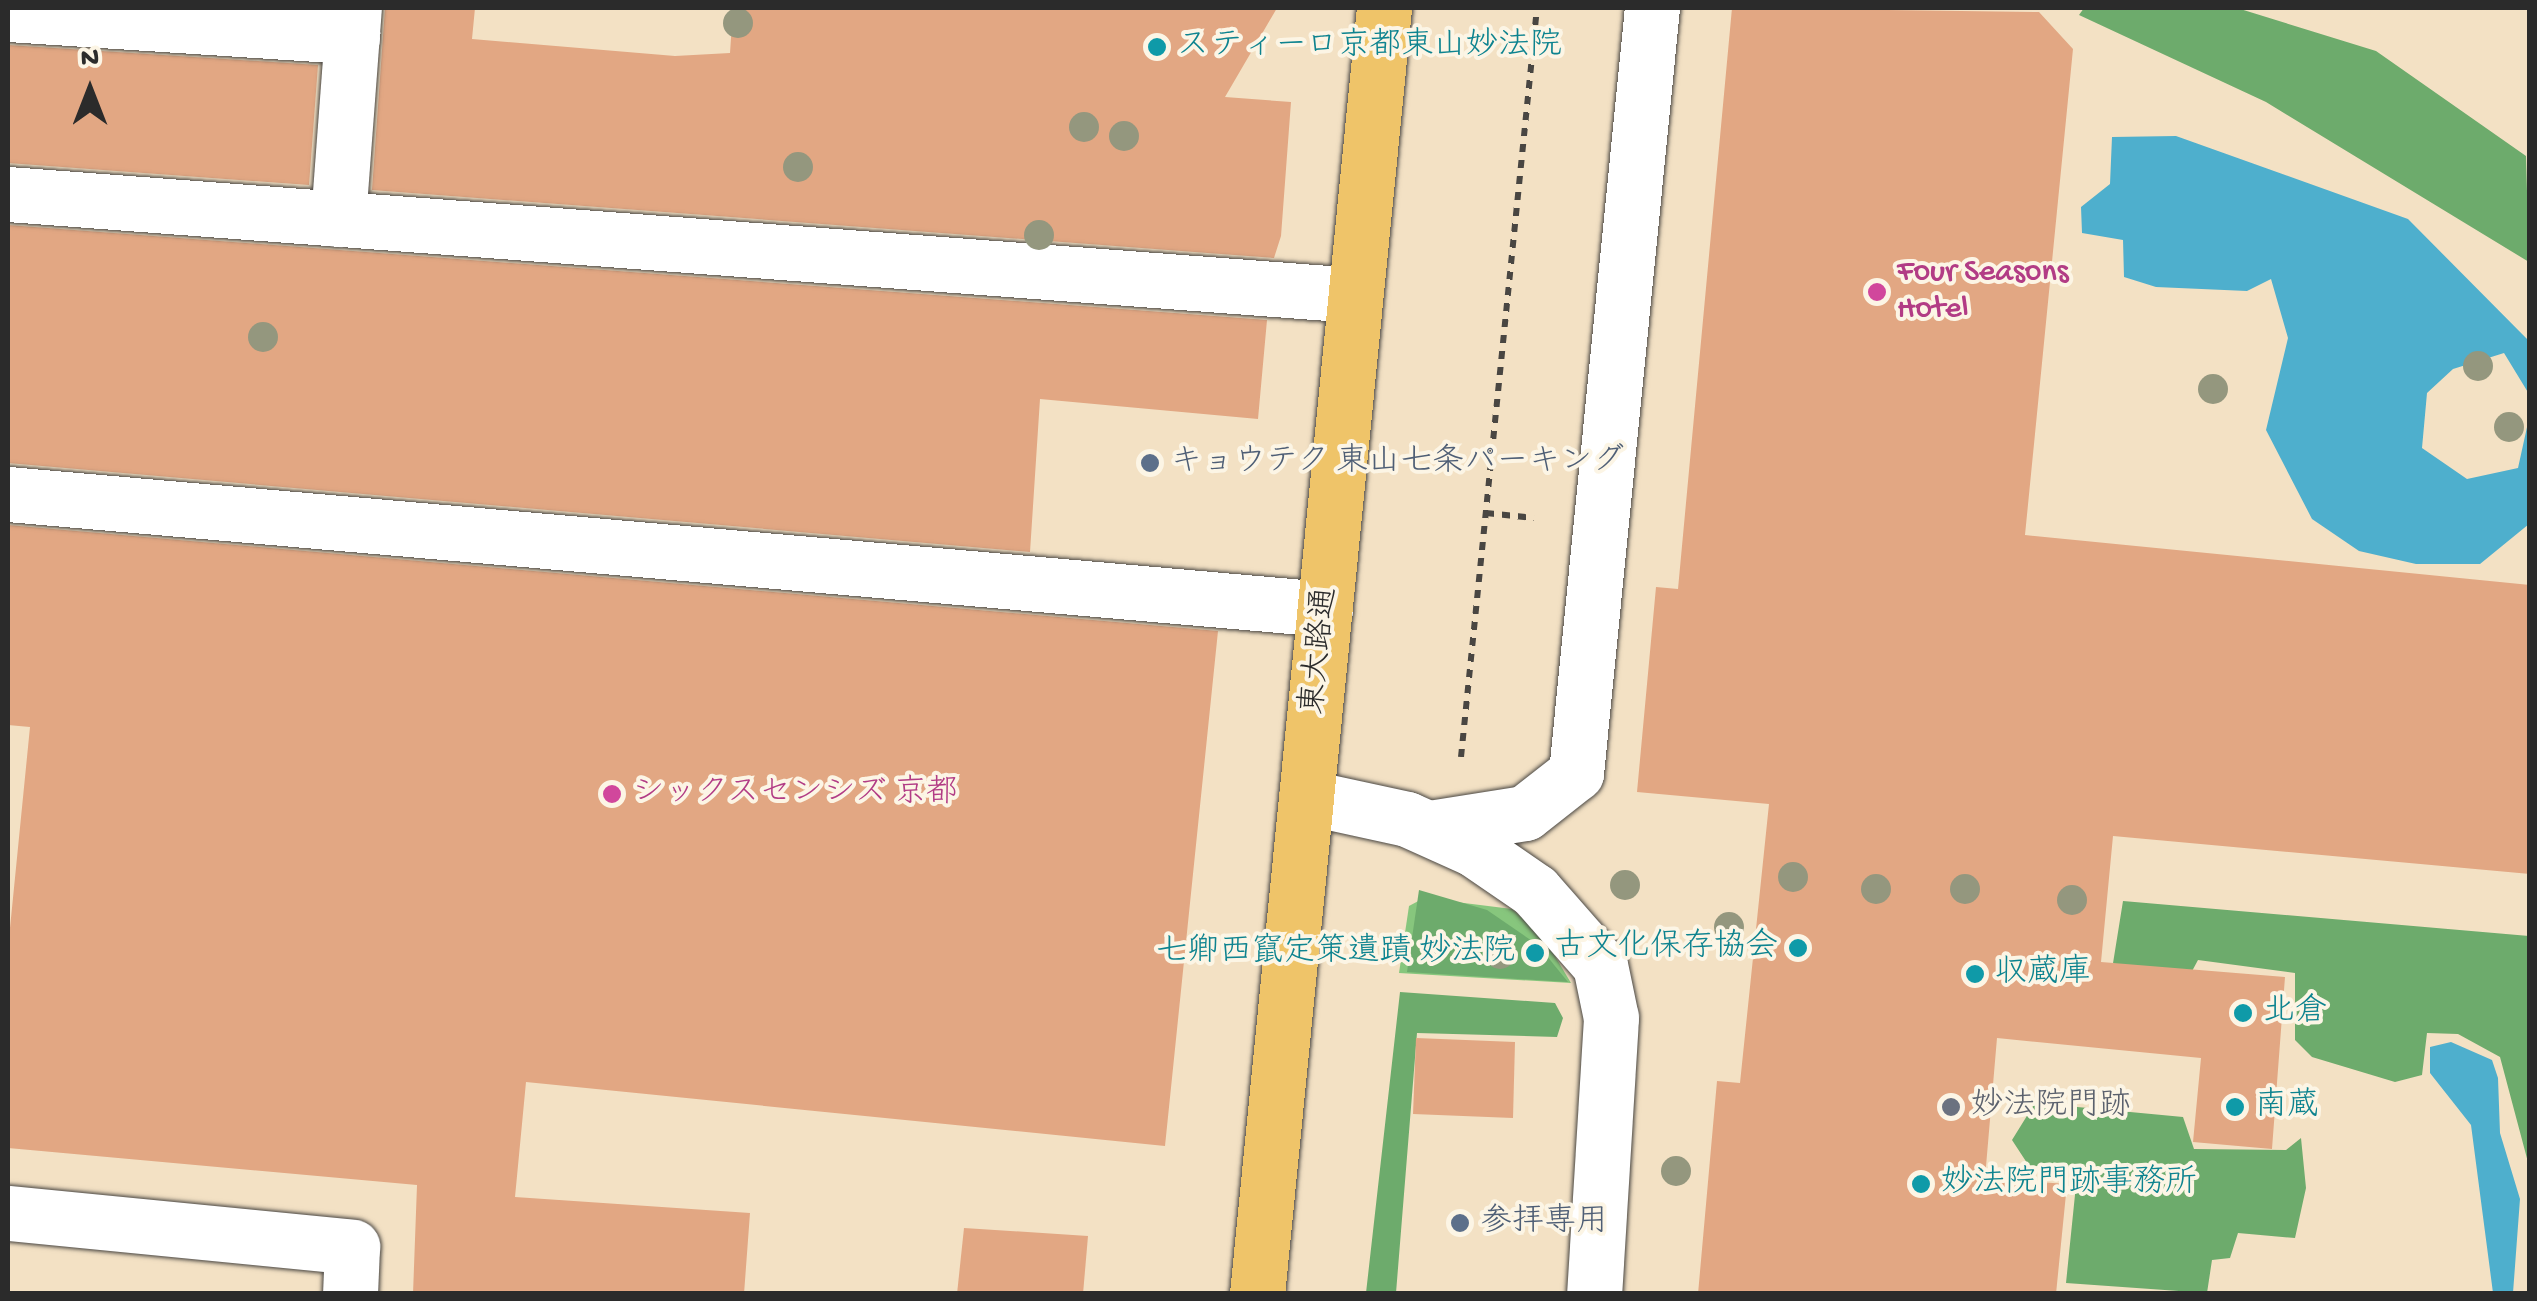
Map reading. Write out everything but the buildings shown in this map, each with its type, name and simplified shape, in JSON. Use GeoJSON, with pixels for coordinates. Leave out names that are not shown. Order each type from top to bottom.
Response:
{"type":"FeatureCollection","features":[{"type":"Feature","properties":{"kind":"main road","name":"東大路通"},"geometry":{"type":"LineString","coordinates":[[1258,1294],[1384,8]]}},
{"type":"Feature","properties":{"kind":"street"},"geometry":{"type":"LineString","coordinates":[[1430,828],[1525,813],[1576,773],[1652,8]]}},
{"type":"Feature","properties":{"kind":"street"},"geometry":{"type":"LineString","coordinates":[[8,14],[353,22],[338,219]]}},
{"type":"Feature","properties":{"kind":"street"},"geometry":{"type":"LineString","coordinates":[[8,194],[1354,295]]}},
{"type":"Feature","properties":{"kind":"street"},"geometry":{"type":"LineString","coordinates":[[8,494],[1325,608]]}},
{"type":"Feature","properties":{"kind":"street"},"geometry":{"type":"LineString","coordinates":[[1306,797],[1430,828],[1535,892],[1600,965],[1610,990],[1594,1294]]}},
{"type":"Feature","properties":{"kind":"street"},"geometry":{"type":"LineString","coordinates":[[8,1213],[352,1246],[350,1294]]}},
{"type":"Feature","properties":{"kind":"path"},"geometry":{"type":"LineString","coordinates":[[1442,764],[1460,765],[1536,8]]}},
{"type":"Feature","properties":{"kind":"green space"},"geometry":{"type":"Polygon","coordinates":[[[2084,8],[2237,8],[2376,51],[2526,156],[2529,262],[2266,102],[2079,15],[2084,8]]]}},
{"type":"Feature","properties":{"kind":"green space"},"geometry":{"type":"Polygon","coordinates":[[[1419,890],[1487,910],[1538,945],[1568,982],[1407,972],[1419,890]]]}},
{"type":"Feature","properties":{"kind":"green space"},"geometry":{"type":"Polygon","coordinates":[[[1424,898],[1512,909],[1543,936],[1571,983],[1399,973],[1409,906],[1424,898]]]}},
{"type":"Feature","properties":{"kind":"green space"},"geometry":{"type":"Polygon","coordinates":[[[2123,901],[2529,936],[2529,1166],[2500,1057],[2458,1034],[2427,1033],[2422,1075],[2395,1082],[2312,1057],[2295,1040],[2295,973],[2198,960],[2183,988],[2105,1013],[2123,901]]]}},
{"type":"Feature","properties":{"kind":"green space"},"geometry":{"type":"Polygon","coordinates":[[[1400,992],[1555,1003],[1563,1018],[1557,1037],[1417,1033],[1396,1293],[1366,1293],[1400,992]]]}},
{"type":"Feature","properties":{"kind":"green space"},"geometry":{"type":"Polygon","coordinates":[[[2035,1103],[2183,1117],[2194,1149],[2286,1150],[2301,1138],[2306,1188],[2295,1238],[2238,1233],[2230,1258],[2212,1260],[2207,1293],[2066,1283],[2076,1185],[2069,1167],[2029,1166],[2012,1140],[2035,1103]]]}},
{"type":"Feature","properties":{"kind":"water"},"geometry":{"type":"Polygon","coordinates":[[[2176,136],[2408,219],[2529,341],[2529,394],[2504,353],[2453,369],[2427,393],[2422,448],[2467,479],[2518,468],[2529,418],[2529,524],[2480,564],[2416,564],[2359,551],[2312,519],[2266,430],[2288,338],[2271,279],[2247,291],[2156,287],[2124,277],[2123,240],[2082,233],[2081,207],[2110,184],[2112,137],[2176,136]]]}},
{"type":"Feature","properties":{"kind":"water"},"geometry":{"type":"Polygon","coordinates":[[[2451,1042],[2492,1060],[2498,1078],[2500,1133],[2520,1199],[2513,1293],[2493,1293],[2471,1125],[2430,1073],[2430,1047],[2451,1042]]]}},
{"type":"Feature","properties":{"kind":"place","name":"スティーロ京都東山妙法院"},"geometry":{"type":"Point","coordinates":[1157,47]}},
{"type":"Feature","properties":{"kind":"place","name":"Four Seasons Hotel"},"geometry":{"type":"Point","coordinates":[1877,292]}},
{"type":"Feature","properties":{"kind":"place","name":"キョウテク 東山七条パーキング"},"geometry":{"type":"Point","coordinates":[1150,463]}},
{"type":"Feature","properties":{"kind":"place","name":"シックスセンシズ 京都"},"geometry":{"type":"Point","coordinates":[612,794]}},
{"type":"Feature","properties":{"kind":"place","name":"古文化保存協会"},"geometry":{"type":"Point","coordinates":[1798,948]}},
{"type":"Feature","properties":{"kind":"place","name":"七卿西竄定策遺蹟 妙法院"},"geometry":{"type":"Point","coordinates":[1535,953]}},
{"type":"Feature","properties":{"kind":"place","name":"収蔵庫"},"geometry":{"type":"Point","coordinates":[1975,974]}},
{"type":"Feature","properties":{"kind":"place","name":"北倉"},"geometry":{"type":"Point","coordinates":[2243,1013]}},
{"type":"Feature","properties":{"kind":"place","name":"妙法院門跡"},"geometry":{"type":"Point","coordinates":[1951,1107]}},
{"type":"Feature","properties":{"kind":"place","name":"南蔵"},"geometry":{"type":"Point","coordinates":[2235,1107]}},
{"type":"Feature","properties":{"kind":"place","name":"妙法院門跡事務所"},"geometry":{"type":"Point","coordinates":[1921,1184]}},
{"type":"Feature","properties":{"kind":"place","name":"参拝専用"},"geometry":{"type":"Point","coordinates":[1460,1223]}}]}
